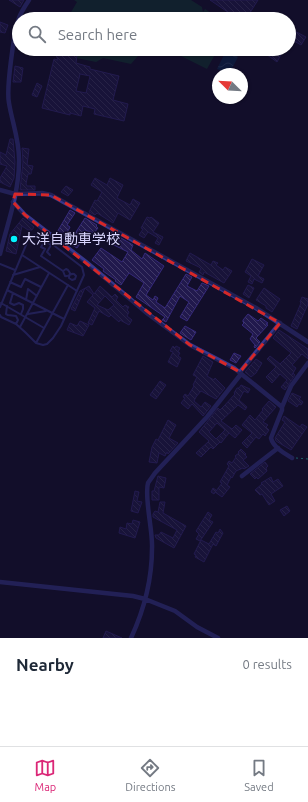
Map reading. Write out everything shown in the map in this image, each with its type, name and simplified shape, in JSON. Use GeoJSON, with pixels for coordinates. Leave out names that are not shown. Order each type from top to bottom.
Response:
{"type":"FeatureCollection","features":[{"type":"Feature","properties":{"kind":"street"},"geometry":{"type":"LineString","coordinates":[[21,12],[29,0]]}},
{"type":"Feature","properties":{"kind":"street"},"geometry":{"type":"LineString","coordinates":[[0,254],[15,194],[19,161],[14,127],[8,101],[12,55]]}},
{"type":"Feature","properties":{"kind":"street"},"geometry":{"type":"LineString","coordinates":[[0,190],[15,194],[42,193],[51,195],[280,322],[308,342]]}},
{"type":"Feature","properties":{"kind":"street"},"geometry":{"type":"LineString","coordinates":[[13,202],[25,215],[86,262],[148,314],[190,345],[225,362],[282,407]]}},
{"type":"Feature","properties":{"kind":"street"},"geometry":{"type":"LineString","coordinates":[[131,638],[139,620],[150,573],[152,547],[147,496],[148,483],[155,473],[207,417],[280,322]]}},
{"type":"Feature","properties":{"kind":"street"},"geometry":{"type":"LineString","coordinates":[[292,458],[278,448],[271,441],[271,438],[291,386],[308,363]]}},
{"type":"Feature","properties":{"kind":"street"},"geometry":{"type":"LineString","coordinates":[[242,476],[278,448]]}},
{"type":"Feature","properties":{"kind":"street"},"geometry":{"type":"LineString","coordinates":[[0,582],[133,596],[145,599],[182,615],[197,627],[218,638]]}},
{"type":"Feature","properties":{"kind":"lane"},"geometry":{"type":"LineString","coordinates":[[0,307],[29,238],[33,235],[38,234],[82,267],[84,275],[61,326],[50,342],[43,345],[36,343],[20,327],[1,317],[0,315]]}},
{"type":"Feature","properties":{"kind":"lane"},"geometry":{"type":"LineString","coordinates":[[49,243],[45,241],[41,247],[44,250],[40,256],[63,271],[68,270],[70,273],[67,277],[64,276],[63,271]]}},
{"type":"Feature","properties":{"kind":"lane"},"geometry":{"type":"LineString","coordinates":[[49,243],[51,245],[47,252],[50,255]]}},
{"type":"Feature","properties":{"kind":"lane"},"geometry":{"type":"LineString","coordinates":[[22,255],[77,291]]}},
{"type":"Feature","properties":{"kind":"lane"},"geometry":{"type":"LineString","coordinates":[[0,264],[15,270]]}},
{"type":"Feature","properties":{"kind":"lane"},"geometry":{"type":"LineString","coordinates":[[13,275],[40,267]]}},
{"type":"Feature","properties":{"kind":"lane"},"geometry":{"type":"LineString","coordinates":[[20,327],[49,273]]}},
{"type":"Feature","properties":{"kind":"lane"},"geometry":{"type":"LineString","coordinates":[[10,282],[21,287],[25,279],[41,287]]}},
{"type":"Feature","properties":{"kind":"lane"},"geometry":{"type":"LineString","coordinates":[[36,343],[68,285]]}},
{"type":"Feature","properties":{"kind":"lane"},"geometry":{"type":"LineString","coordinates":[[26,300],[28,289],[37,296]]}},
{"type":"Feature","properties":{"kind":"lane"},"geometry":{"type":"LineString","coordinates":[[7,290],[64,319]]}},
{"type":"Feature","properties":{"kind":"lane"},"geometry":{"type":"LineString","coordinates":[[13,293],[10,303],[14,305],[23,305],[23,309],[20,314]]}},
{"type":"Feature","properties":{"kind":"lane"},"geometry":{"type":"LineString","coordinates":[[1,303],[44,328]]}},
{"type":"Feature","properties":{"kind":"lane"},"geometry":{"type":"LineString","coordinates":[[7,306],[6,314],[16,316],[18,320],[16,324]]}},
{"type":"Feature","properties":{"kind":"lane"},"geometry":{"type":"LineString","coordinates":[[28,314],[48,310]]}},
{"type":"Feature","properties":{"kind":"path"},"geometry":{"type":"LineString","coordinates":[[292,458],[308,459]]}},
{"type":"Feature","properties":{"kind":"highlighted area"},"geometry":{"type":"Polygon","coordinates":[[[15,194],[51,195],[280,323],[240,372],[190,345],[25,215],[13,202],[15,194]]]}},
{"type":"Feature","properties":{"kind":"green space"},"geometry":{"type":"Polygon","coordinates":[[[74,0],[191,0],[202,7],[203,12],[71,12],[77,2],[74,0]]]}},
{"type":"Feature","properties":{"kind":"green space"},"geometry":{"type":"Polygon","coordinates":[[[66,56],[138,56],[131,64],[103,58],[96,62],[66,56]]]}},
{"type":"Feature","properties":{"kind":"green space"},"geometry":{"type":"Polygon","coordinates":[[[181,56],[214,56],[207,69],[181,56]]]}},
{"type":"Feature","properties":{"kind":"water"},"geometry":{"type":"Polygon","coordinates":[[[224,56],[238,57],[232,68],[218,68],[224,56]]]}},
{"type":"Feature","properties":{"kind":"building"},"geometry":{"type":"Polygon","coordinates":[[[9,0],[24,0],[20,7],[9,0]]]}},
{"type":"Feature","properties":{"kind":"building"},"geometry":{"type":"Polygon","coordinates":[[[210,0],[258,0],[250,12],[228,12],[210,0]]]}},
{"type":"Feature","properties":{"kind":"building"},"geometry":{"type":"Polygon","coordinates":[[[0,22],[8,25],[5,33],[0,32],[0,22]]]}},
{"type":"Feature","properties":{"kind":"building"},"geometry":{"type":"Polygon","coordinates":[[[296,32],[306,37],[301,45],[296,42],[296,32]]]}},
{"type":"Feature","properties":{"kind":"building"},"geometry":{"type":"Polygon","coordinates":[[[56,56],[77,56],[76,63],[90,67],[90,69],[119,76],[113,100],[128,104],[124,121],[94,114],[95,109],[83,106],[81,116],[70,113],[70,115],[42,108],[54,59],[58,60],[56,56]],[[80,74],[76,91],[86,93],[90,76],[80,74]]]}},
{"type":"Feature","properties":{"kind":"building"},"geometry":{"type":"Polygon","coordinates":[[[269,56],[280,56],[277,62],[269,56]]]}},
{"type":"Feature","properties":{"kind":"building"},"geometry":{"type":"Polygon","coordinates":[[[15,66],[23,68],[21,82],[13,82],[15,66]]]}},
{"type":"Feature","properties":{"kind":"building"},"geometry":{"type":"Polygon","coordinates":[[[37,83],[42,86],[37,97],[32,95],[37,83]]]}},
{"type":"Feature","properties":{"kind":"building"},"geometry":{"type":"Polygon","coordinates":[[[10,139],[13,139],[15,162],[14,178],[10,187],[0,182],[0,178],[7,166],[0,164],[0,152],[6,155],[10,139]]]}},
{"type":"Feature","properties":{"kind":"building"},"geometry":{"type":"Polygon","coordinates":[[[22,148],[29,149],[27,165],[33,166],[31,174],[28,174],[26,184],[27,186],[35,186],[35,190],[20,190],[23,162],[22,148]]]}},
{"type":"Feature","properties":{"kind":"building"},"geometry":{"type":"Polygon","coordinates":[[[95,178],[107,185],[110,178],[123,185],[117,198],[130,205],[133,199],[140,203],[130,220],[118,213],[113,223],[97,213],[95,215],[89,212],[95,200],[97,201],[102,192],[91,185],[95,178]]]}},
{"type":"Feature","properties":{"kind":"building"},"geometry":{"type":"Polygon","coordinates":[[[66,186],[73,190],[68,196],[61,192],[66,186]]]}},
{"type":"Feature","properties":{"kind":"building"},"geometry":{"type":"Polygon","coordinates":[[[70,210],[75,213],[67,225],[70,227],[63,239],[56,234],[70,210]]]}},
{"type":"Feature","properties":{"kind":"building"},"geometry":{"type":"Polygon","coordinates":[[[147,217],[151,217],[159,223],[153,232],[163,237],[159,245],[155,243],[158,238],[148,232],[144,238],[139,235],[143,229],[141,228],[147,217]]]}},
{"type":"Feature","properties":{"kind":"building","name":"大洋自動車学校"},"geometry":{"type":"Polygon","coordinates":[[[23,218],[34,227],[32,230],[28,230],[22,226],[16,254],[6,251],[10,234],[23,218]]]}},
{"type":"Feature","properties":{"kind":"building"},"geometry":{"type":"Polygon","coordinates":[[[85,218],[97,225],[96,226],[98,228],[94,233],[84,230],[82,233],[86,235],[77,248],[69,243],[85,218]]]}},
{"type":"Feature","properties":{"kind":"building"},"geometry":{"type":"Polygon","coordinates":[[[109,231],[133,245],[131,250],[142,259],[145,253],[164,266],[146,295],[153,300],[155,296],[158,298],[156,302],[165,308],[186,274],[192,277],[187,286],[197,291],[202,283],[209,286],[187,321],[180,317],[189,302],[180,296],[166,322],[162,320],[165,317],[136,297],[144,283],[129,273],[121,285],[92,260],[101,248],[122,262],[128,252],[108,242],[109,240],[106,238],[109,231]]]}},
{"type":"Feature","properties":{"kind":"building"},"geometry":{"type":"Polygon","coordinates":[[[190,253],[211,265],[213,261],[218,263],[216,265],[223,270],[225,267],[232,271],[224,283],[204,272],[203,275],[199,272],[201,269],[199,267],[186,261],[190,253]]]}},
{"type":"Feature","properties":{"kind":"building"},"geometry":{"type":"Polygon","coordinates":[[[252,259],[264,265],[258,276],[264,279],[262,283],[254,279],[252,284],[248,282],[251,276],[245,272],[252,259]]]}},
{"type":"Feature","properties":{"kind":"building"},"geometry":{"type":"Polygon","coordinates":[[[248,285],[254,288],[249,298],[243,294],[248,285]]]}},
{"type":"Feature","properties":{"kind":"building"},"geometry":{"type":"Polygon","coordinates":[[[89,286],[94,294],[100,286],[112,297],[115,294],[118,297],[116,300],[123,307],[125,305],[129,307],[127,310],[129,312],[127,316],[132,320],[129,325],[120,320],[119,322],[111,315],[109,317],[99,311],[92,325],[88,323],[95,308],[87,302],[93,295],[85,288],[89,286]],[[105,296],[97,305],[108,310],[114,305],[105,296]]]}},
{"type":"Feature","properties":{"kind":"building"},"geometry":{"type":"Polygon","coordinates":[[[85,288],[75,311],[71,309],[80,291],[85,288]]]}},
{"type":"Feature","properties":{"kind":"building"},"geometry":{"type":"Polygon","coordinates":[[[264,288],[280,299],[272,312],[256,300],[264,288]]]}},
{"type":"Feature","properties":{"kind":"building"},"geometry":{"type":"Polygon","coordinates":[[[302,297],[308,299],[308,304],[297,329],[291,326],[302,297]]]}},
{"type":"Feature","properties":{"kind":"building"},"geometry":{"type":"Polygon","coordinates":[[[248,314],[258,321],[261,318],[268,323],[266,324],[268,325],[256,338],[260,342],[255,348],[255,345],[250,339],[253,334],[242,325],[244,323],[243,320],[248,314]]]}},
{"type":"Feature","properties":{"kind":"building"},"geometry":{"type":"Polygon","coordinates":[[[80,321],[89,325],[83,336],[67,330],[70,323],[77,326],[80,321]]]}},
{"type":"Feature","properties":{"kind":"building"},"geometry":{"type":"Polygon","coordinates":[[[185,326],[196,332],[191,340],[180,333],[185,326]]]}},
{"type":"Feature","properties":{"kind":"building"},"geometry":{"type":"Polygon","coordinates":[[[279,330],[308,349],[308,359],[302,354],[292,365],[296,368],[293,373],[295,375],[285,390],[281,387],[287,380],[280,374],[272,383],[266,377],[276,367],[267,359],[270,356],[280,364],[291,353],[273,338],[279,330]]]}},
{"type":"Feature","properties":{"kind":"building"},"geometry":{"type":"Polygon","coordinates":[[[173,346],[175,348],[176,346],[180,348],[178,352],[180,353],[178,356],[181,358],[177,367],[168,362],[173,352],[170,351],[173,346]]]}},
{"type":"Feature","properties":{"kind":"building"},"geometry":{"type":"Polygon","coordinates":[[[234,353],[241,356],[236,363],[230,360],[234,353]]]}},
{"type":"Feature","properties":{"kind":"building"},"geometry":{"type":"Polygon","coordinates":[[[203,356],[213,362],[207,376],[214,380],[215,378],[225,388],[216,399],[201,391],[196,397],[194,401],[201,407],[205,402],[211,406],[203,416],[192,404],[188,409],[181,403],[185,398],[183,397],[185,394],[188,396],[194,386],[193,385],[197,377],[193,375],[203,356]]]}},
{"type":"Feature","properties":{"kind":"building"},"geometry":{"type":"Polygon","coordinates":[[[256,359],[262,363],[256,373],[251,377],[245,372],[256,359]]]}},
{"type":"Feature","properties":{"kind":"building"},"geometry":{"type":"Polygon","coordinates":[[[160,381],[166,385],[156,399],[150,395],[160,381]]]}},
{"type":"Feature","properties":{"kind":"building"},"geometry":{"type":"Polygon","coordinates":[[[241,385],[250,389],[248,393],[244,391],[239,400],[247,407],[245,410],[238,405],[221,421],[232,429],[236,425],[242,430],[235,438],[229,433],[221,443],[220,442],[213,449],[211,447],[201,457],[196,453],[209,441],[199,432],[218,408],[220,410],[235,394],[234,393],[237,388],[241,385]],[[217,423],[209,432],[216,439],[225,430],[217,423]]]}},
{"type":"Feature","properties":{"kind":"building"},"geometry":{"type":"Polygon","coordinates":[[[292,393],[301,397],[299,399],[303,402],[301,405],[299,404],[297,407],[288,401],[292,393]]]}},
{"type":"Feature","properties":{"kind":"building"},"geometry":{"type":"Polygon","coordinates":[[[269,401],[276,407],[263,422],[268,425],[266,427],[269,430],[265,436],[263,434],[259,439],[256,437],[247,448],[242,443],[252,433],[242,425],[250,415],[255,420],[269,401]]]}},
{"type":"Feature","properties":{"kind":"building"},"geometry":{"type":"Polygon","coordinates":[[[284,416],[300,427],[302,424],[307,427],[291,450],[276,441],[275,438],[285,422],[282,420],[284,416]]]}},
{"type":"Feature","properties":{"kind":"building"},"geometry":{"type":"Polygon","coordinates":[[[168,420],[176,425],[169,438],[178,443],[168,454],[167,452],[165,456],[159,453],[157,463],[149,462],[152,447],[156,439],[158,440],[168,420]]]}},
{"type":"Feature","properties":{"kind":"building"},"geometry":{"type":"Polygon","coordinates":[[[241,449],[247,457],[243,460],[249,466],[236,471],[227,485],[230,487],[222,497],[215,492],[214,494],[211,492],[213,488],[216,491],[222,483],[220,482],[229,466],[227,464],[229,461],[232,463],[236,457],[235,456],[241,449]]]}},
{"type":"Feature","properties":{"kind":"building"},"geometry":{"type":"Polygon","coordinates":[[[265,462],[268,466],[266,468],[267,471],[258,479],[256,477],[255,479],[250,474],[265,462]]]}},
{"type":"Feature","properties":{"kind":"building"},"geometry":{"type":"Polygon","coordinates":[[[158,476],[166,478],[164,488],[159,487],[159,500],[152,500],[152,491],[154,491],[158,476]]]}},
{"type":"Feature","properties":{"kind":"building"},"geometry":{"type":"Polygon","coordinates":[[[271,477],[273,482],[278,479],[283,486],[271,494],[275,501],[269,505],[262,494],[260,495],[255,490],[262,484],[261,483],[271,477]]]}},
{"type":"Feature","properties":{"kind":"building"},"geometry":{"type":"Polygon","coordinates":[[[135,491],[139,492],[137,501],[142,502],[138,513],[131,511],[135,491]]]}},
{"type":"Feature","properties":{"kind":"building"},"geometry":{"type":"Polygon","coordinates":[[[160,502],[165,502],[163,513],[186,526],[174,548],[156,538],[155,535],[159,535],[161,532],[173,538],[177,530],[153,517],[155,511],[158,512],[160,502]]]}},
{"type":"Feature","properties":{"kind":"building"},"geometry":{"type":"Polygon","coordinates":[[[287,506],[290,511],[284,516],[280,510],[287,506]]]}},
{"type":"Feature","properties":{"kind":"building"},"geometry":{"type":"Polygon","coordinates":[[[208,512],[212,515],[209,520],[213,522],[200,541],[196,539],[199,534],[196,531],[208,512]]]}},
{"type":"Feature","properties":{"kind":"building"},"geometry":{"type":"Polygon","coordinates":[[[133,520],[140,522],[135,538],[119,533],[120,527],[126,529],[127,523],[132,524],[133,520]]]}},
{"type":"Feature","properties":{"kind":"building"},"geometry":{"type":"Polygon","coordinates":[[[220,529],[223,533],[216,546],[213,544],[204,562],[195,557],[196,555],[194,554],[201,540],[209,544],[216,532],[218,533],[220,529]]]}},
{"type":"Feature","properties":{"kind":"building"},"geometry":{"type":"Polygon","coordinates":[[[106,631],[122,638],[103,638],[106,631]]]}},
{"type":"Feature","properties":{"kind":"place","name":"大洋自動車学校"},"geometry":{"type":"Point","coordinates":[14,239]}}]}
